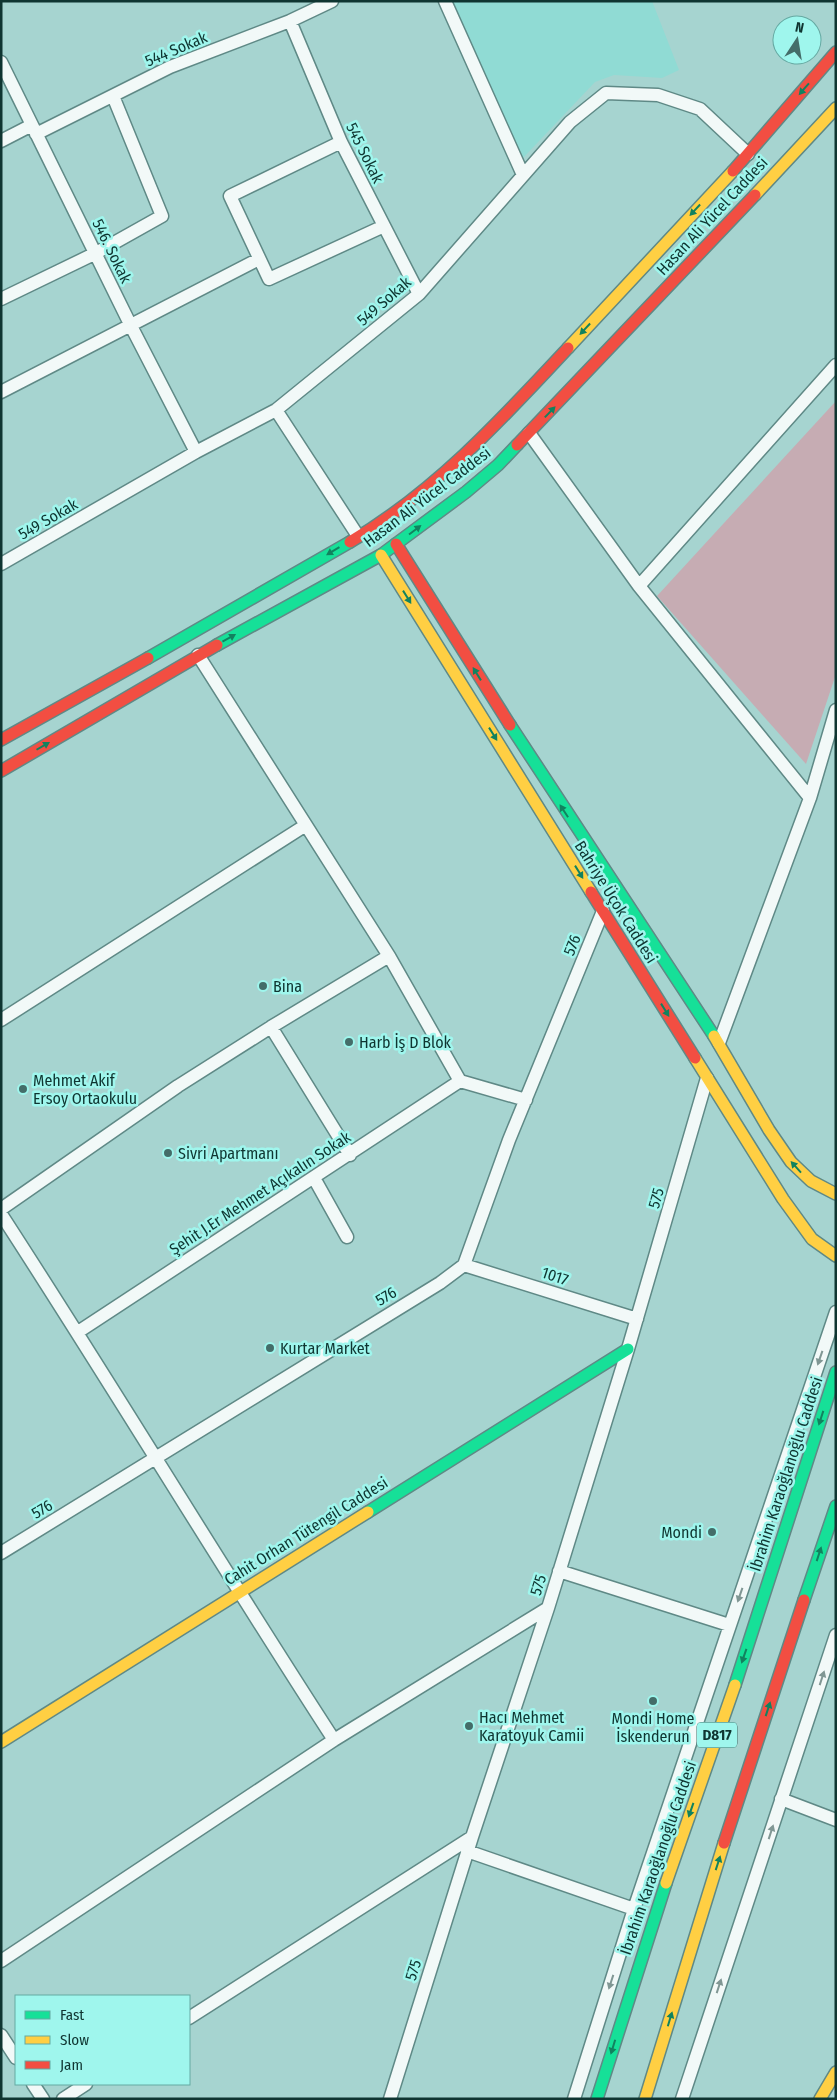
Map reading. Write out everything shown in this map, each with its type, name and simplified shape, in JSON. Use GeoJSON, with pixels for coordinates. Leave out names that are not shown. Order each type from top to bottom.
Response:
{"type":"FeatureCollection","features":[{"type":"Feature","properties":{"kind":"main road"},"geometry":{"type":"LineString","coordinates":[[2,739],[248,602],[358,536],[414,498],[483,439],[748,154],[836,52]]}},
{"type":"Feature","properties":{"kind":"main road","name":"Hasan Ali Yücel Caddesi"},"geometry":{"type":"LineString","coordinates":[[1,771],[198,655],[381,555],[466,492],[529,433],[836,108]]}},
{"type":"Feature","properties":{"kind":"main road","name":"Bahriye Üçok Caddesi"},"geometry":{"type":"LineString","coordinates":[[396,544],[526,752],[719,1044],[792,1163],[817,1186],[836,1194]]}},
{"type":"Feature","properties":{"kind":"main road","name":"Bahriye Üçok Caddesi"},"geometry":{"type":"LineString","coordinates":[[381,555],[800,1225],[812,1239],[836,1256]]}},
{"type":"Feature","properties":{"kind":"main road","name":"Cahit Orhan Tütengil Caddesi"},"geometry":{"type":"LineString","coordinates":[[1,1742],[238,1592],[628,1350]]}},
{"type":"Feature","properties":{"kind":"main road","name":"İbrahim Karaoğlanoğlu Caddesi"},"geometry":{"type":"LineString","coordinates":[[597,2099],[655,1913],[753,1632],[836,1372]]}},
{"type":"Feature","properties":{"kind":"main road","name":"D817"},"geometry":{"type":"LineString","coordinates":[[645,2099],[747,1770],[836,1506]]}},
{"type":"Feature","properties":{"kind":"main road"},"geometry":{"type":"LineString","coordinates":[[820,2099],[836,2072]]}},
{"type":"Feature","properties":{"kind":"street","name":"544 Sokak"},"geometry":{"type":"LineString","coordinates":[[1,141],[34,130],[113,96],[170,67],[290,22],[332,1]]}},
{"type":"Feature","properties":{"kind":"street"},"geometry":{"type":"LineString","coordinates":[[445,1],[523,175]]}},
{"type":"Feature","properties":{"kind":"street","name":"545 Sokak"},"geometry":{"type":"LineString","coordinates":[[290,22],[341,142],[419,294]]}},
{"type":"Feature","properties":{"kind":"street","name":"546. Sokak"},"geometry":{"type":"LineString","coordinates":[[1,62],[131,326],[196,452]]}},
{"type":"Feature","properties":{"kind":"street","name":"549 Sokak"},"geometry":{"type":"LineString","coordinates":[[1,564],[196,452],[276,410],[419,294],[570,122],[606,92],[658,95],[700,108],[748,154]]}},
{"type":"Feature","properties":{"kind":"street"},"geometry":{"type":"LineString","coordinates":[[1,299],[96,253],[162,216],[113,96]]}},
{"type":"Feature","properties":{"kind":"street"},"geometry":{"type":"LineString","coordinates":[[341,142],[230,196],[269,279],[384,226]]}},
{"type":"Feature","properties":{"kind":"street"},"geometry":{"type":"LineString","coordinates":[[1,392],[259,259]]}},
{"type":"Feature","properties":{"kind":"street"},"geometry":{"type":"LineString","coordinates":[[639,586],[836,365]]}},
{"type":"Feature","properties":{"kind":"street"},"geometry":{"type":"LineString","coordinates":[[276,410],[358,536]]}},
{"type":"Feature","properties":{"kind":"street"},"geometry":{"type":"LineString","coordinates":[[529,433],[639,586],[810,798]]}},
{"type":"Feature","properties":{"kind":"street"},"geometry":{"type":"LineString","coordinates":[[198,655],[389,956],[460,1081],[526,1100]]}},
{"type":"Feature","properties":{"kind":"street"},"geometry":{"type":"LineString","coordinates":[[719,1044],[810,798],[836,710]]}},
{"type":"Feature","properties":{"kind":"street"},"geometry":{"type":"LineString","coordinates":[[1,1020],[306,825]]}},
{"type":"Feature","properties":{"kind":"street","name":"576"},"geometry":{"type":"LineString","coordinates":[[1,1553],[440,1284],[464,1265],[509,1140],[603,911]]}},
{"type":"Feature","properties":{"kind":"street"},"geometry":{"type":"LineString","coordinates":[[1,1209],[178,1086],[389,956]]}},
{"type":"Feature","properties":{"kind":"street"},"geometry":{"type":"LineString","coordinates":[[271,1027],[350,1155]]}},
{"type":"Feature","properties":{"kind":"street","name":"575"},"geometry":{"type":"LineString","coordinates":[[390,2099],[472,1837],[548,1608],[628,1350],[707,1078]]}},
{"type":"Feature","properties":{"kind":"street","name":"Şehit J.Er Mehmet Açıkalın Sokak"},"geometry":{"type":"LineString","coordinates":[[78,1332],[460,1081]]}},
{"type":"Feature","properties":{"kind":"street"},"geometry":{"type":"LineString","coordinates":[[314,1178],[347,1237]]}},
{"type":"Feature","properties":{"kind":"street"},"geometry":{"type":"LineString","coordinates":[[1,1214],[78,1332],[238,1592],[334,1740]]}},
{"type":"Feature","properties":{"kind":"street","name":"1017"},"geometry":{"type":"LineString","coordinates":[[464,1265],[637,1319]]}},
{"type":"Feature","properties":{"kind":"street"},"geometry":{"type":"LineString","coordinates":[[574,2099],[634,1909],[836,1312]]}},
{"type":"Feature","properties":{"kind":"street"},"geometry":{"type":"LineString","coordinates":[[559,1571],[729,1625]]}},
{"type":"Feature","properties":{"kind":"street"},"geometry":{"type":"LineString","coordinates":[[1,1961],[334,1740],[548,1608]]}},
{"type":"Feature","properties":{"kind":"street"},"geometry":{"type":"LineString","coordinates":[[682,2099],[836,1635]]}},
{"type":"Feature","properties":{"kind":"street"},"geometry":{"type":"LineString","coordinates":[[781,1799],[835,1820]]}},
{"type":"Feature","properties":{"kind":"street"},"geometry":{"type":"LineString","coordinates":[[190,2017],[472,1837]]}},
{"type":"Feature","properties":{"kind":"street"},"geometry":{"type":"LineString","coordinates":[[468,1851],[634,1909]]}},
{"type":"Feature","properties":{"kind":"street"},"geometry":{"type":"LineString","coordinates":[[1,2036],[15,2057]]}},
{"type":"Feature","properties":{"kind":"street"},"geometry":{"type":"LineString","coordinates":[[34,2085],[42,2099]]}},
{"type":"Feature","properties":{"kind":"street"},"geometry":{"type":"LineString","coordinates":[[63,2099],[84,2085]]}},
{"type":"Feature","properties":{"kind":"shaded area"},"geometry":{"type":"Polygon","coordinates":[[[447,1],[652,1],[679,70],[662,78],[614,75],[595,82],[523,158],[447,1]]]}},
{"type":"Feature","properties":{"kind":"shaded area"},"geometry":{"type":"Polygon","coordinates":[[[836,401],[836,674],[806,764],[657,596],[836,401]]]}},
{"type":"Feature","properties":{"kind":"traffic: fast"},"geometry":{"type":"LineString","coordinates":[[217,645],[381,555],[466,492],[498,465],[517,445]]}},
{"type":"Feature","properties":{"kind":"traffic: fast"},"geometry":{"type":"LineString","coordinates":[[148,658],[350,542]]}},
{"type":"Feature","properties":{"kind":"traffic: fast"},"geometry":{"type":"LineString","coordinates":[[510,725],[714,1036]]}},
{"type":"Feature","properties":{"kind":"traffic: fast"},"geometry":{"type":"LineString","coordinates":[[368,1512],[628,1349]]}},
{"type":"Feature","properties":{"kind":"traffic: fast"},"geometry":{"type":"LineString","coordinates":[[735,1685],[836,1372]]}},
{"type":"Feature","properties":{"kind":"traffic: fast"},"geometry":{"type":"LineString","coordinates":[[804,1600],[836,1506]]}},
{"type":"Feature","properties":{"kind":"traffic: fast"},"geometry":{"type":"LineString","coordinates":[[597,2099],[666,1883]]}},
{"type":"Feature","properties":{"kind":"traffic: slow"},"geometry":{"type":"LineString","coordinates":[[755,195],[836,108]]}},
{"type":"Feature","properties":{"kind":"traffic: slow"},"geometry":{"type":"LineString","coordinates":[[568,348],[733,171]]}},
{"type":"Feature","properties":{"kind":"traffic: slow"},"geometry":{"type":"LineString","coordinates":[[381,555],[591,892]]}},
{"type":"Feature","properties":{"kind":"traffic: slow"},"geometry":{"type":"LineString","coordinates":[[714,1036],[769,1130],[791,1162],[811,1181],[836,1194]]}},
{"type":"Feature","properties":{"kind":"traffic: slow"},"geometry":{"type":"LineString","coordinates":[[695,1058],[783,1199],[812,1239],[836,1256]]}},
{"type":"Feature","properties":{"kind":"traffic: slow"},"geometry":{"type":"LineString","coordinates":[[1,1742],[368,1512]]}},
{"type":"Feature","properties":{"kind":"traffic: slow"},"geometry":{"type":"LineString","coordinates":[[666,1883],[735,1685]]}},
{"type":"Feature","properties":{"kind":"traffic: slow"},"geometry":{"type":"LineString","coordinates":[[645,2099],[724,1843]]}},
{"type":"Feature","properties":{"kind":"traffic: slow"},"geometry":{"type":"LineString","coordinates":[[820,2099],[836,2072]]}},
{"type":"Feature","properties":{"kind":"traffic: jam"},"geometry":{"type":"LineString","coordinates":[[733,171],[836,52]]}},
{"type":"Feature","properties":{"kind":"traffic: jam"},"geometry":{"type":"LineString","coordinates":[[517,445],[755,195]]}},
{"type":"Feature","properties":{"kind":"traffic: jam"},"geometry":{"type":"LineString","coordinates":[[350,542],[411,501],[466,453],[568,348]]}},
{"type":"Feature","properties":{"kind":"traffic: jam"},"geometry":{"type":"LineString","coordinates":[[396,544],[510,725]]}},
{"type":"Feature","properties":{"kind":"traffic: jam"},"geometry":{"type":"LineString","coordinates":[[1,771],[217,645]]}},
{"type":"Feature","properties":{"kind":"traffic: jam"},"geometry":{"type":"LineString","coordinates":[[1,740],[148,658]]}},
{"type":"Feature","properties":{"kind":"traffic: jam"},"geometry":{"type":"LineString","coordinates":[[591,892],[695,1058]]}},
{"type":"Feature","properties":{"kind":"traffic: jam"},"geometry":{"type":"LineString","coordinates":[[724,1843],[804,1600]]}},
{"type":"Feature","properties":{"kind":"place","name":"Bina"},"geometry":{"type":"Point","coordinates":[263,986]}},
{"type":"Feature","properties":{"kind":"place","name":"Harb İş D Blok"},"geometry":{"type":"Point","coordinates":[349,1042]}},
{"type":"Feature","properties":{"kind":"place","name":"Mehmet Akif Ersoy Ortaokulu"},"geometry":{"type":"Point","coordinates":[23,1089]}},
{"type":"Feature","properties":{"kind":"place","name":"Sivri Apartmanı"},"geometry":{"type":"Point","coordinates":[168,1153]}},
{"type":"Feature","properties":{"kind":"place","name":"Kurtar Market"},"geometry":{"type":"Point","coordinates":[270,1348]}},
{"type":"Feature","properties":{"kind":"place","name":"Mondi"},"geometry":{"type":"Point","coordinates":[712,1532]}},
{"type":"Feature","properties":{"kind":"place","name":"Mondi Home İskenderun"},"geometry":{"type":"Point","coordinates":[653,1701]}},
{"type":"Feature","properties":{"kind":"place","name":"Hacı Mehmet Karatoyuk Camii"},"geometry":{"type":"Point","coordinates":[469,1726]}}]}
